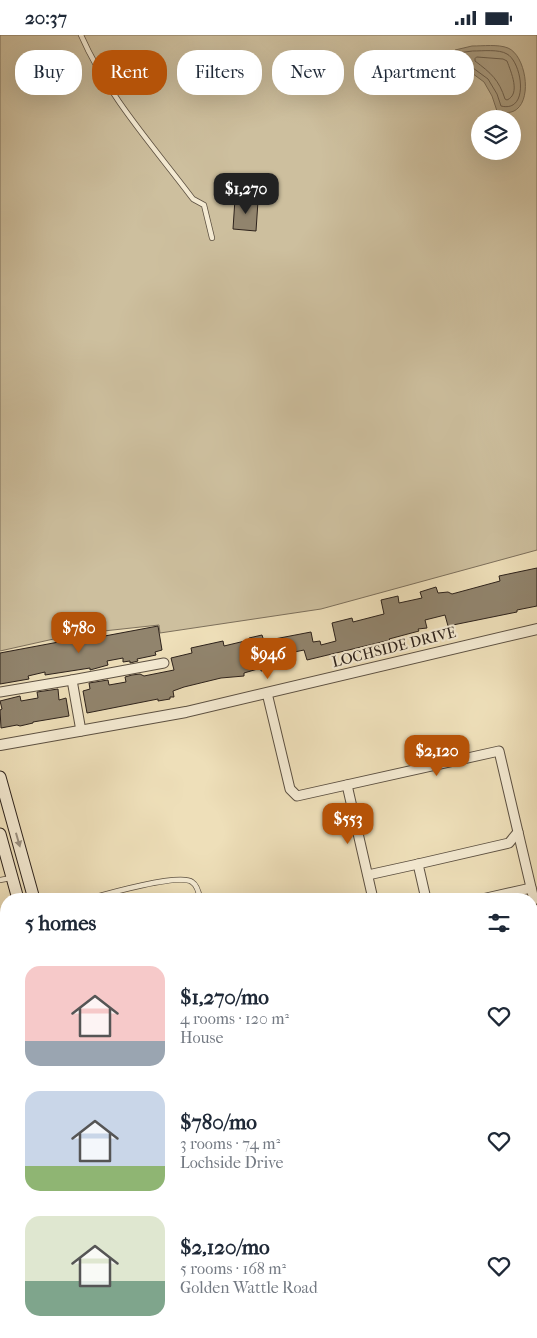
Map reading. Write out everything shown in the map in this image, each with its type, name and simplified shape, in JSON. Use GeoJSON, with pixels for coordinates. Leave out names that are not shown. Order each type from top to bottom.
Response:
{"type":"FeatureCollection","features":[{"type":"Feature","properties":{"kind":"main road"},"geometry":{"type":"LineString","coordinates":[[0,777],[32,893]]}},
{"type":"Feature","properties":{"kind":"main road"},"geometry":{"type":"LineString","coordinates":[[0,833],[16,893]]}},
{"type":"Feature","properties":{"kind":"street","name":"LOCHSIDE DRIVE"},"geometry":{"type":"LineString","coordinates":[[0,745],[186,712],[537,629]]}},
{"type":"Feature","properties":{"kind":"street"},"geometry":{"type":"LineString","coordinates":[[0,692],[164,663]]}},
{"type":"Feature","properties":{"kind":"street"},"geometry":{"type":"LineString","coordinates":[[72,680],[82,731]]}},
{"type":"Feature","properties":{"kind":"street"},"geometry":{"type":"LineString","coordinates":[[267,693],[290,789],[297,795],[499,751],[532,893]]}},
{"type":"Feature","properties":{"kind":"street"},"geometry":{"type":"LineString","coordinates":[[347,785],[372,893]]}},
{"type":"Feature","properties":{"kind":"street"},"geometry":{"type":"LineString","coordinates":[[368,875],[508,843],[518,832]]}},
{"type":"Feature","properties":{"kind":"street"},"geometry":{"type":"LineString","coordinates":[[418,864],[425,893]]}},
{"type":"Feature","properties":{"kind":"street"},"geometry":{"type":"LineString","coordinates":[[509,893],[531,888]]}},
{"type":"Feature","properties":{"kind":"lane"},"geometry":{"type":"LineString","coordinates":[[81,35],[91,58],[112,91],[193,199],[204,205],[212,238]]}},
{"type":"Feature","properties":{"kind":"lane"},"geometry":{"type":"LineString","coordinates":[[0,880],[12,877]]}},
{"type":"Feature","properties":{"kind":"lane"},"geometry":{"type":"LineString","coordinates":[[114,893],[184,879],[193,882],[198,893]]}},
{"type":"Feature","properties":{"kind":"shaded area"},"geometry":{"type":"Polygon","coordinates":[[[0,35],[537,35],[537,550],[321,609],[160,633],[159,625],[76,634],[0,651],[0,35]]]}},
{"type":"Feature","properties":{"kind":"water"},"geometry":{"type":"Polygon","coordinates":[[[472,46],[495,46],[508,48],[515,54],[521,63],[525,88],[523,99],[518,108],[514,110],[497,110],[492,96],[484,82],[474,75],[474,50],[455,50],[472,46]]]}},
{"type":"Feature","properties":{"kind":"building"},"geometry":{"type":"Polygon","coordinates":[[[235,199],[258,201],[256,231],[233,229],[235,199]]]}},
{"type":"Feature","properties":{"kind":"building"},"geometry":{"type":"Polygon","coordinates":[[[537,568],[537,606],[448,626],[445,615],[425,620],[427,628],[418,629],[419,631],[390,640],[307,660],[304,650],[280,655],[282,665],[270,667],[270,669],[261,671],[261,668],[244,673],[244,676],[221,678],[184,687],[173,691],[174,697],[170,697],[170,699],[158,701],[158,699],[87,713],[83,691],[90,689],[89,683],[108,680],[109,685],[126,682],[125,677],[132,675],[140,674],[144,676],[174,670],[171,658],[192,653],[191,648],[223,641],[224,646],[262,635],[264,641],[311,632],[313,642],[320,641],[321,645],[336,641],[332,623],[352,618],[353,622],[384,614],[381,600],[398,596],[399,603],[422,598],[420,592],[436,587],[438,593],[448,592],[452,594],[500,581],[499,576],[537,568]]]}},
{"type":"Feature","properties":{"kind":"building"},"geometry":{"type":"Polygon","coordinates":[[[158,626],[162,650],[155,652],[156,655],[137,659],[138,661],[130,663],[130,661],[123,662],[123,658],[107,661],[108,665],[90,670],[90,668],[45,675],[45,672],[28,676],[29,679],[0,684],[0,653],[80,638],[80,636],[89,634],[90,638],[94,638],[158,626]]]}},
{"type":"Feature","properties":{"kind":"building"},"geometry":{"type":"Polygon","coordinates":[[[58,689],[59,700],[66,698],[69,716],[1,728],[0,710],[2,709],[0,701],[20,696],[21,701],[38,698],[37,692],[58,689]]]}}]}
